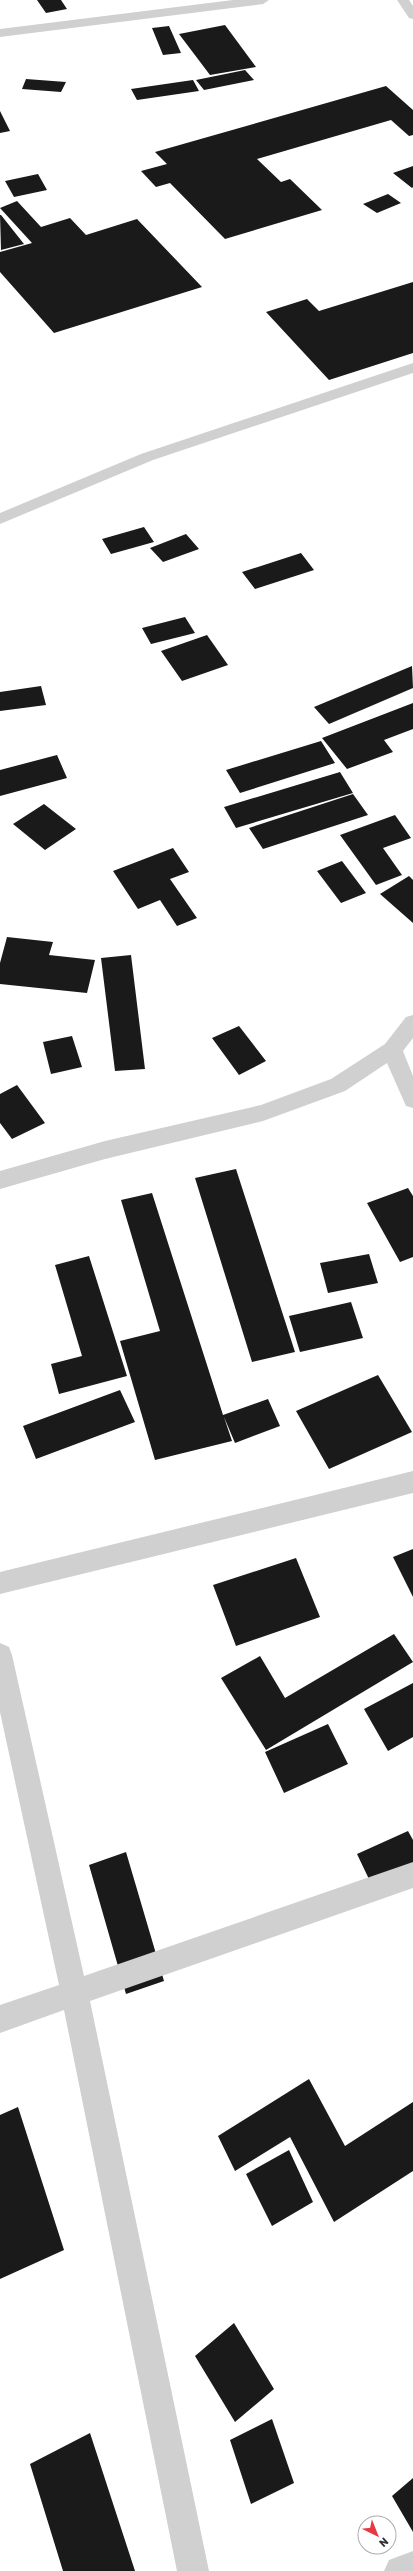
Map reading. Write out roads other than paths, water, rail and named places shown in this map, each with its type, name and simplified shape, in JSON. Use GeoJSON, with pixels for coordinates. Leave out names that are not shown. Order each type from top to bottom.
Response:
{"type":"FeatureCollection","features":[{"type":"Feature","properties":{"kind":"street"},"geometry":{"type":"LineString","coordinates":[[0,33],[263,0]]}},
{"type":"Feature","properties":{"kind":"street"},"geometry":{"type":"LineString","coordinates":[[403,0],[413,15]]}},
{"type":"Feature","properties":{"kind":"street"},"geometry":{"type":"LineString","coordinates":[[0,519],[147,457],[413,368]]}},
{"type":"Feature","properties":{"kind":"street"},"geometry":{"type":"LineString","coordinates":[[0,1180],[105,1150],[263,1113],[338,1085],[392,1050],[413,1023]]}},
{"type":"Feature","properties":{"kind":"street"},"geometry":{"type":"LineString","coordinates":[[392,1050],[413,1100]]}},
{"type":"Feature","properties":{"kind":"street"},"geometry":{"type":"LineString","coordinates":[[0,1583],[413,1482]]}},
{"type":"Feature","properties":{"kind":"street"},"geometry":{"type":"LineString","coordinates":[[0,1655],[75,1995],[193,2571]]}},
{"type":"Feature","properties":{"kind":"street"},"geometry":{"type":"LineString","coordinates":[[0,2019],[75,1995],[413,1875]]}},
{"type":"Feature","properties":{"kind":"street"},"geometry":{"type":"LineString","coordinates":[[400,2571],[413,2567]]}}]}
